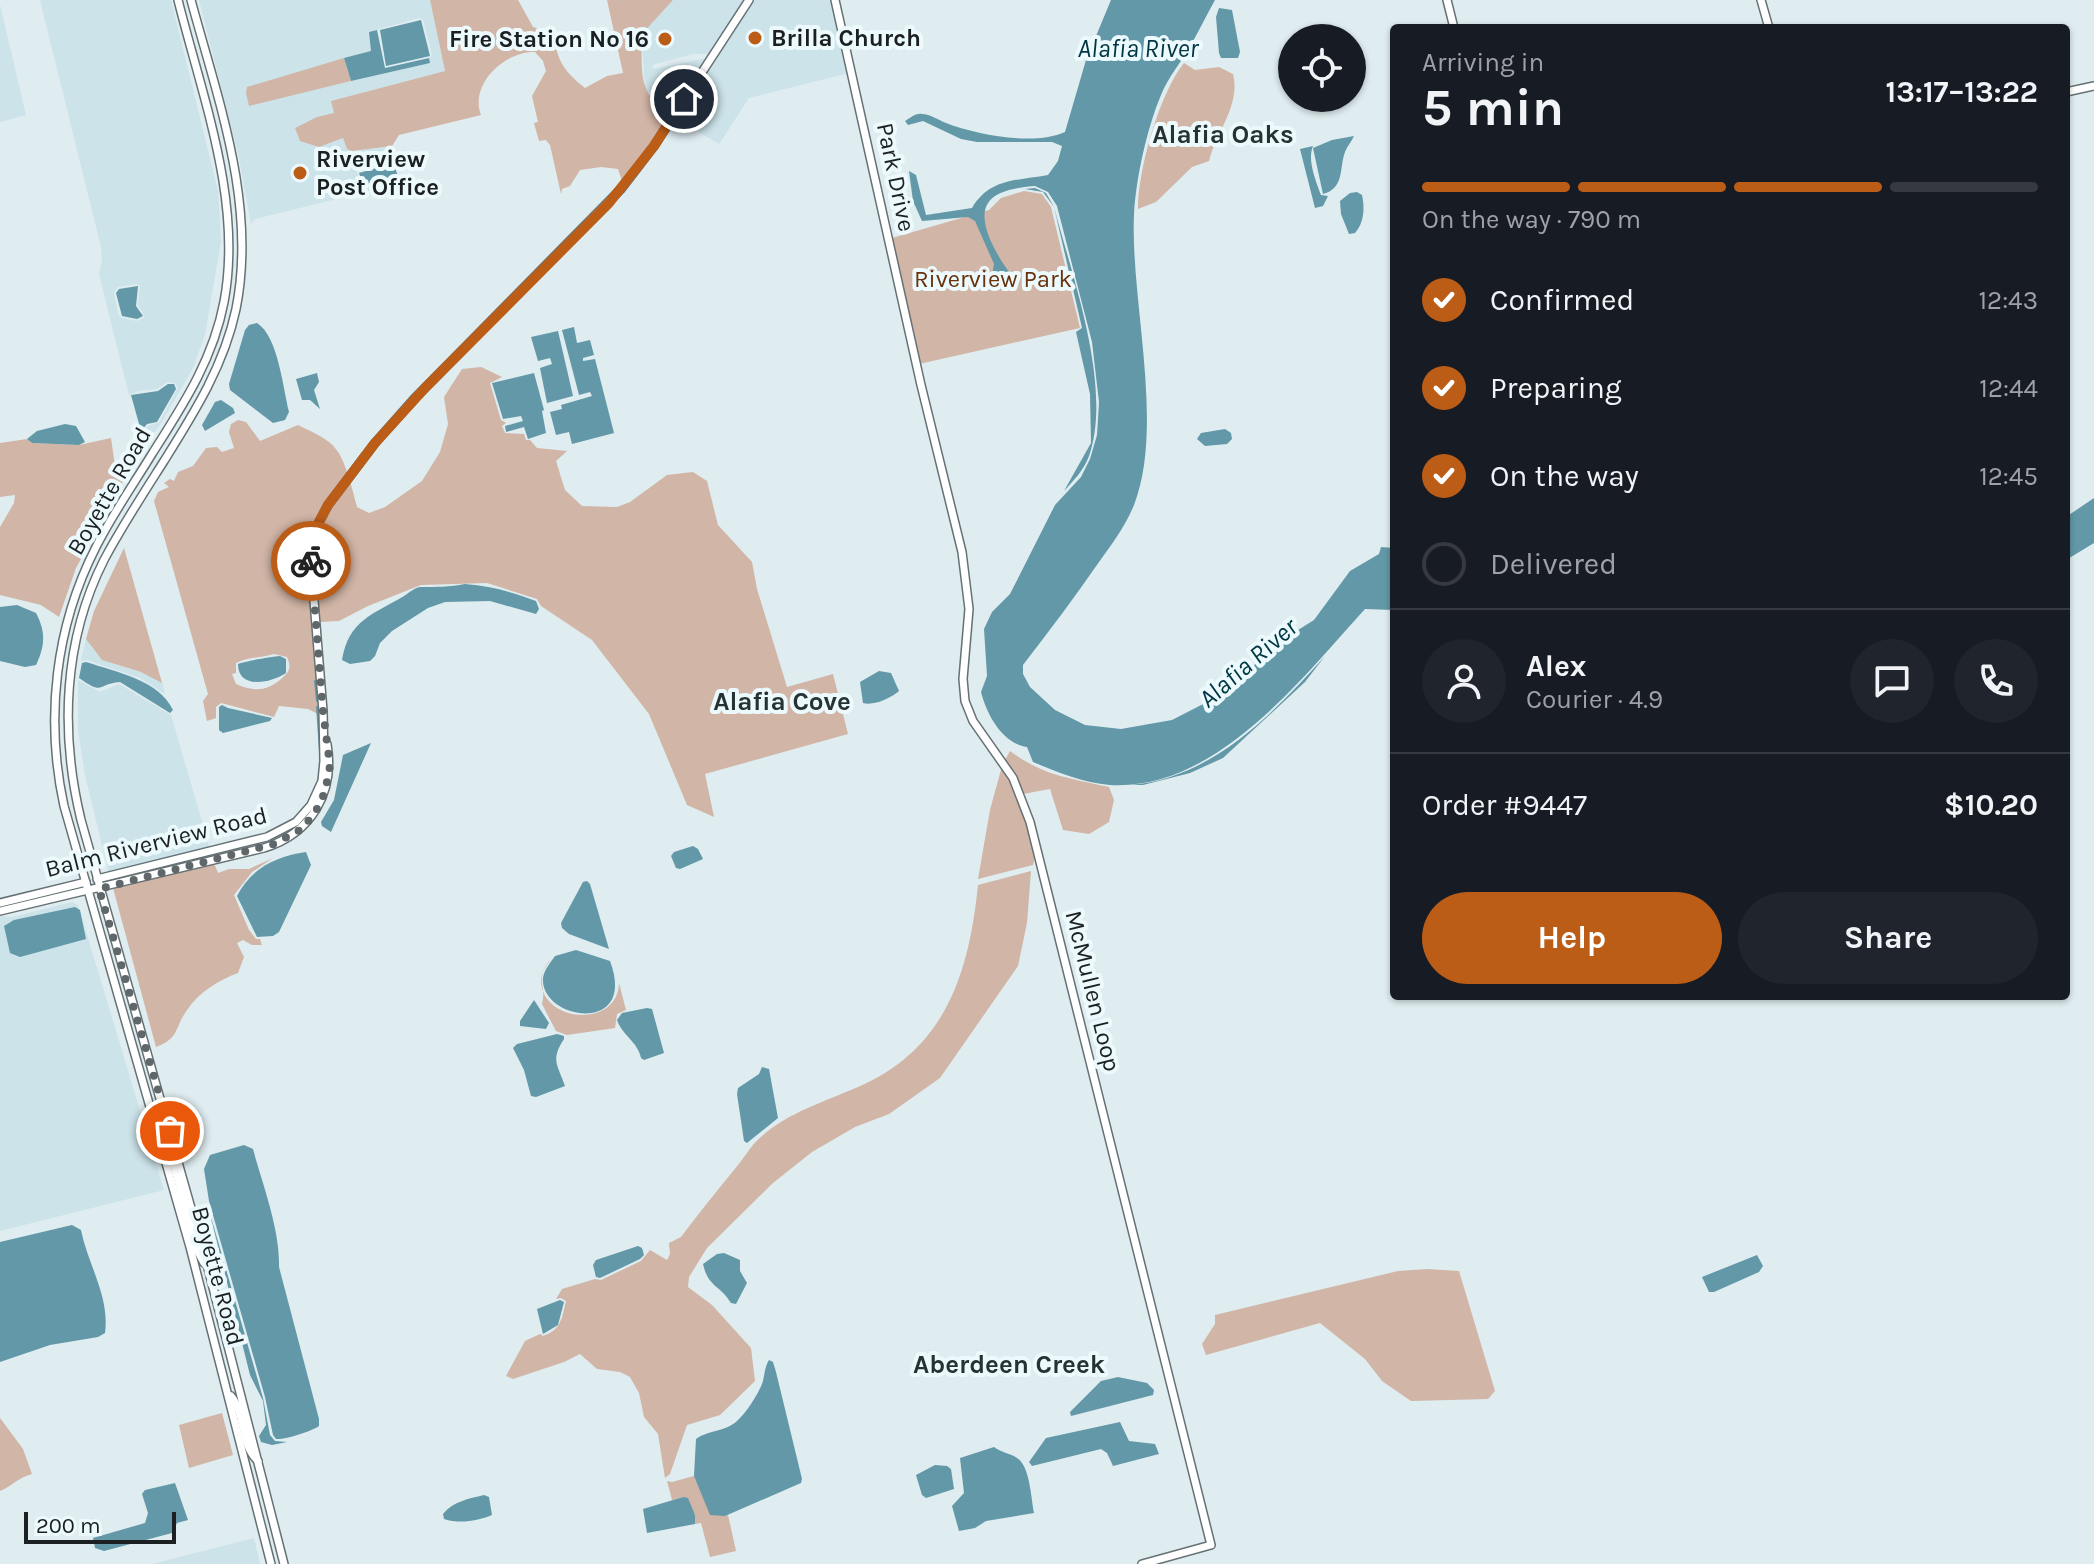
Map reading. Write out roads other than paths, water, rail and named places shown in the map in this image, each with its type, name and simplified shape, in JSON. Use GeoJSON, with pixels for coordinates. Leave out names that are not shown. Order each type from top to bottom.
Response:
{"type":"FeatureCollection","features":[{"type":"Feature","properties":{"kind":"main road","name":"Boyette Road"},"geometry":{"type":"LineString","coordinates":[[178,0],[224,183],[229,232],[228,266],[218,328],[203,370],[96,546],[74,598],[56,683],[55,747],[64,806],[166,1162],[271,1564]]}},
{"type":"Feature","properties":{"kind":"main road","name":"Boyette Road"},"geometry":{"type":"LineString","coordinates":[[191,0],[238,184],[243,228],[241,279],[232,326],[218,367],[187,425],[103,562],[78,631],[68,698],[68,747],[75,797],[99,889],[208,1268],[284,1564]]}},
{"type":"Feature","properties":{"kind":"main road","name":"Balm Riverview Road"},"geometry":{"type":"LineString","coordinates":[[0,911],[264,848],[302,829],[321,803],[330,772],[311,557],[319,522],[353,472],[414,399],[621,189],[654,146],[749,0]]}},
{"type":"Feature","properties":{"kind":"main road","name":"Park Drive"},"geometry":{"type":"LineString","coordinates":[[835,0],[938,456]]}},
{"type":"Feature","properties":{"kind":"main road"},"geometry":{"type":"LineString","coordinates":[[1447,0],[1453,24]]}},
{"type":"Feature","properties":{"kind":"main road"},"geometry":{"type":"LineString","coordinates":[[1761,0],[1768,24]]}},
{"type":"Feature","properties":{"kind":"main road"},"geometry":{"type":"LineString","coordinates":[[2070,91],[2094,86]]}},
{"type":"Feature","properties":{"kind":"main road","name":"McMullen Loop"},"geometry":{"type":"LineString","coordinates":[[938,456],[962,552],[969,609],[963,679],[965,701],[973,721],[1013,778],[1030,822],[1211,1545],[1142,1564]]}},
{"type":"Feature","properties":{"kind":"main road","name":"Balm Riverview Road"},"geometry":{"type":"LineString","coordinates":[[0,903],[267,837],[296,822],[311,805],[322,781],[323,711]]}},
{"type":"Feature","properties":{"kind":"main road"},"geometry":{"type":"LineString","coordinates":[[166,1162],[174,1166],[197,1250],[208,1268]]}},
{"type":"Feature","properties":{"kind":"main road"},"geometry":{"type":"LineString","coordinates":[[229,1395],[238,1407],[250,1451],[258,1461]]}},
{"type":"Feature","properties":{"kind":"water","name":"Alafia River"},"geometry":{"type":"Polygon","coordinates":[[[1111,0],[1215,0],[1161,95],[1147,138],[1137,185],[1134,248],[1147,400],[1143,473],[1134,505],[1114,541],[1023,665],[1023,674],[1030,687],[1055,710],[1085,725],[1121,729],[1172,720],[1209,701],[1314,620],[1350,571],[1379,554],[1381,547],[1390,548],[1390,610],[1365,609],[1313,667],[1253,726],[1186,770],[1149,782],[1110,785],[1081,779],[1033,762],[1027,747],[1010,740],[997,727],[981,692],[987,676],[984,629],[992,612],[1010,594],[1055,505],[1081,477],[1097,435],[1099,402],[1092,342],[1057,206],[1048,192],[1035,186],[1003,192],[988,203],[985,222],[988,234],[999,257],[1019,284],[1014,288],[994,290],[990,286],[994,264],[975,221],[968,217],[922,221],[913,201],[909,171],[916,175],[926,215],[972,208],[987,191],[1005,182],[1048,175],[1058,161],[1062,146],[1052,142],[977,142],[961,139],[923,121],[908,125],[905,121],[917,114],[925,114],[973,131],[1006,137],[1038,138],[1065,132],[1086,60],[1111,0]]]}},
{"type":"Feature","properties":{"kind":"water"},"geometry":{"type":"Polygon","coordinates":[[[1219,8],[1232,10],[1240,52],[1238,58],[1221,58],[1219,53],[1216,17],[1219,8]]]}},
{"type":"Feature","properties":{"kind":"water"},"geometry":{"type":"Polygon","coordinates":[[[421,20],[430,56],[386,66],[380,30],[421,20]]]}},
{"type":"Feature","properties":{"kind":"water"},"geometry":{"type":"Polygon","coordinates":[[[377,30],[385,68],[429,58],[430,63],[351,81],[344,58],[371,51],[369,32],[377,30]]]}},
{"type":"Feature","properties":{"kind":"water"},"geometry":{"type":"Polygon","coordinates":[[[1354,136],[1345,152],[1338,182],[1323,194],[1313,148],[1354,136]]]}},
{"type":"Feature","properties":{"kind":"water"},"geometry":{"type":"Polygon","coordinates":[[[1313,146],[1311,158],[1315,177],[1321,195],[1328,196],[1323,206],[1315,208],[1300,149],[1313,146]]]}},
{"type":"Feature","properties":{"kind":"water"},"geometry":{"type":"Polygon","coordinates":[[[390,164],[395,167],[398,177],[363,185],[359,173],[390,164]]]}},
{"type":"Feature","properties":{"kind":"water"},"geometry":{"type":"Polygon","coordinates":[[[1035,188],[1046,193],[1054,207],[1043,192],[1025,189],[1035,188]]]}},
{"type":"Feature","properties":{"kind":"water"},"geometry":{"type":"Polygon","coordinates":[[[1357,192],[1362,195],[1363,215],[1358,229],[1349,234],[1341,214],[1340,201],[1357,192]]]}},
{"type":"Feature","properties":{"kind":"water"},"geometry":{"type":"Polygon","coordinates":[[[1054,207],[1087,332],[1096,398],[1095,428],[1089,456],[1082,470],[1064,491],[1091,443],[1090,394],[1076,332],[1082,328],[1054,207]]]}},
{"type":"Feature","properties":{"kind":"water"},"geometry":{"type":"Polygon","coordinates":[[[138,286],[136,306],[143,316],[137,319],[122,316],[116,293],[119,289],[138,286]]]}},
{"type":"Feature","properties":{"kind":"water"},"geometry":{"type":"Polygon","coordinates":[[[257,323],[275,351],[289,412],[285,420],[273,423],[230,390],[229,384],[245,330],[257,323]]]}},
{"type":"Feature","properties":{"kind":"water"},"geometry":{"type":"Polygon","coordinates":[[[574,327],[577,343],[590,340],[594,355],[583,358],[583,361],[595,359],[614,433],[572,444],[569,432],[556,435],[550,412],[562,409],[561,405],[592,396],[590,392],[579,395],[562,330],[574,327]]]}},
{"type":"Feature","properties":{"kind":"water"},"geometry":{"type":"Polygon","coordinates":[[[558,331],[573,396],[547,403],[540,368],[552,364],[550,358],[538,361],[531,337],[558,331]]]}},
{"type":"Feature","properties":{"kind":"water"},"geometry":{"type":"Polygon","coordinates":[[[317,373],[319,382],[314,390],[320,409],[310,400],[302,400],[296,379],[317,373]]]}},
{"type":"Feature","properties":{"kind":"water"},"geometry":{"type":"Polygon","coordinates":[[[534,373],[544,410],[546,433],[528,439],[524,427],[506,432],[505,426],[523,421],[521,416],[503,419],[492,383],[534,373]]]}},
{"type":"Feature","properties":{"kind":"water"},"geometry":{"type":"Polygon","coordinates":[[[168,384],[174,384],[176,389],[157,422],[147,424],[141,431],[131,395],[158,391],[168,384]]]}},
{"type":"Feature","properties":{"kind":"water"},"geometry":{"type":"Polygon","coordinates":[[[221,400],[235,413],[205,431],[202,425],[215,402],[221,400]]]}},
{"type":"Feature","properties":{"kind":"water"},"geometry":{"type":"Polygon","coordinates":[[[65,424],[76,426],[85,442],[79,445],[32,443],[27,439],[37,431],[65,424]]]}},
{"type":"Feature","properties":{"kind":"water"},"geometry":{"type":"Polygon","coordinates":[[[1225,429],[1231,433],[1232,439],[1227,444],[1205,446],[1197,439],[1201,433],[1225,429]]]}},
{"type":"Feature","properties":{"kind":"water"},"geometry":{"type":"Polygon","coordinates":[[[2094,498],[2094,543],[2070,558],[2070,514],[2094,498]]]}},
{"type":"Feature","properties":{"kind":"water"},"geometry":{"type":"Polygon","coordinates":[[[465,584],[493,588],[536,601],[539,609],[536,614],[490,601],[445,602],[428,608],[392,631],[380,643],[370,661],[350,664],[342,660],[350,636],[372,614],[417,588],[465,584]]]}},
{"type":"Feature","properties":{"kind":"water"},"geometry":{"type":"Polygon","coordinates":[[[17,605],[36,613],[41,626],[43,645],[36,665],[25,667],[0,661],[0,607],[17,605]]]}},
{"type":"Feature","properties":{"kind":"water"},"geometry":{"type":"Polygon","coordinates":[[[280,656],[286,659],[286,673],[280,677],[256,682],[243,678],[239,672],[238,664],[280,656]]]}},
{"type":"Feature","properties":{"kind":"water"},"geometry":{"type":"Polygon","coordinates":[[[1325,656],[1305,682],[1223,758],[1190,773],[1143,785],[1131,785],[1160,780],[1188,770],[1239,740],[1284,700],[1325,656]]]}},
{"type":"Feature","properties":{"kind":"water"},"geometry":{"type":"Polygon","coordinates":[[[82,663],[147,684],[158,691],[173,710],[170,713],[120,682],[100,688],[87,683],[79,678],[82,663]]]}},
{"type":"Feature","properties":{"kind":"water"},"geometry":{"type":"Polygon","coordinates":[[[879,671],[891,673],[899,691],[882,701],[863,703],[860,682],[879,671]]]}},
{"type":"Feature","properties":{"kind":"water"},"geometry":{"type":"Polygon","coordinates":[[[222,705],[272,718],[223,733],[219,730],[219,707],[222,705]]]}},
{"type":"Feature","properties":{"kind":"water"},"geometry":{"type":"Polygon","coordinates":[[[371,743],[331,832],[321,822],[334,800],[343,755],[371,743]]]}},
{"type":"Feature","properties":{"kind":"water"},"geometry":{"type":"Polygon","coordinates":[[[693,846],[703,859],[676,868],[671,856],[674,852],[693,846]]]}},
{"type":"Feature","properties":{"kind":"water"},"geometry":{"type":"Polygon","coordinates":[[[306,852],[311,865],[279,932],[273,936],[257,937],[237,896],[250,878],[266,865],[306,852]]]}},
{"type":"Feature","properties":{"kind":"water"},"geometry":{"type":"Polygon","coordinates":[[[587,881],[609,949],[569,934],[562,928],[561,923],[583,882],[587,881]]]}},
{"type":"Feature","properties":{"kind":"water"},"geometry":{"type":"Polygon","coordinates":[[[75,907],[80,910],[86,939],[20,957],[10,953],[4,926],[14,920],[75,907]]]}},
{"type":"Feature","properties":{"kind":"water"},"geometry":{"type":"Polygon","coordinates":[[[576,950],[610,961],[615,985],[611,1001],[600,1010],[586,1013],[570,1011],[556,1004],[546,992],[543,978],[555,956],[576,950]]]}},
{"type":"Feature","properties":{"kind":"water"},"geometry":{"type":"Polygon","coordinates":[[[534,1000],[549,1023],[546,1029],[520,1026],[534,1000]]]}},
{"type":"Feature","properties":{"kind":"water"},"geometry":{"type":"Polygon","coordinates":[[[652,1009],[664,1053],[644,1060],[617,1020],[622,1013],[652,1009]]]}},
{"type":"Feature","properties":{"kind":"water"},"geometry":{"type":"Polygon","coordinates":[[[557,1034],[564,1036],[556,1058],[565,1086],[531,1096],[524,1070],[513,1048],[517,1044],[557,1034]]]}},
{"type":"Feature","properties":{"kind":"water"},"geometry":{"type":"Polygon","coordinates":[[[762,1067],[769,1069],[778,1118],[747,1143],[744,1141],[738,1088],[759,1074],[762,1067]]]}},
{"type":"Feature","properties":{"kind":"water"},"geometry":{"type":"Polygon","coordinates":[[[244,1145],[253,1149],[270,1208],[279,1267],[319,1419],[316,1428],[280,1439],[273,1435],[209,1201],[204,1169],[210,1155],[244,1145]]]}},
{"type":"Feature","properties":{"kind":"water"},"geometry":{"type":"Polygon","coordinates":[[[209,1210],[263,1398],[270,1435],[275,1441],[287,1442],[272,1445],[261,1442],[259,1436],[266,1425],[263,1401],[250,1375],[209,1210]]]}},
{"type":"Feature","properties":{"kind":"water"},"geometry":{"type":"Polygon","coordinates":[[[72,1225],[81,1230],[101,1294],[105,1333],[98,1337],[50,1345],[0,1362],[0,1242],[72,1225]]]}},
{"type":"Feature","properties":{"kind":"water"},"geometry":{"type":"Polygon","coordinates":[[[638,1246],[644,1255],[640,1259],[600,1278],[596,1277],[593,1265],[596,1260],[638,1246]]]}},
{"type":"Feature","properties":{"kind":"water"},"geometry":{"type":"Polygon","coordinates":[[[724,1253],[740,1260],[740,1271],[747,1283],[736,1304],[731,1303],[711,1282],[703,1264],[724,1253]]]}},
{"type":"Feature","properties":{"kind":"water"},"geometry":{"type":"Polygon","coordinates":[[[1757,1255],[1763,1266],[1759,1272],[1709,1292],[1702,1277],[1757,1255]]]}},
{"type":"Feature","properties":{"kind":"water"},"geometry":{"type":"Polygon","coordinates":[[[560,1300],[564,1302],[558,1325],[543,1334],[537,1309],[560,1300]]]}},
{"type":"Feature","properties":{"kind":"water"},"geometry":{"type":"Polygon","coordinates":[[[769,1360],[773,1362],[776,1372],[801,1483],[725,1516],[710,1515],[694,1476],[696,1439],[732,1425],[740,1418],[760,1389],[769,1360]]]}},
{"type":"Feature","properties":{"kind":"water"},"geometry":{"type":"Polygon","coordinates":[[[1118,1377],[1147,1383],[1154,1390],[1153,1395],[1071,1416],[1070,1412],[1101,1381],[1118,1377]]]}},
{"type":"Feature","properties":{"kind":"water"},"geometry":{"type":"Polygon","coordinates":[[[1120,1422],[1129,1441],[1155,1444],[1159,1454],[1113,1466],[1107,1453],[1101,1449],[1032,1466],[1029,1462],[1046,1438],[1120,1422]]]}},
{"type":"Feature","properties":{"kind":"water"},"geometry":{"type":"Polygon","coordinates":[[[994,1447],[1014,1456],[1025,1468],[1034,1513],[986,1521],[975,1528],[959,1531],[952,1506],[964,1493],[960,1458],[994,1447]]]}},
{"type":"Feature","properties":{"kind":"water"},"geometry":{"type":"Polygon","coordinates":[[[935,1465],[951,1469],[954,1489],[926,1498],[922,1495],[916,1475],[935,1465]]]}},
{"type":"Feature","properties":{"kind":"water"},"geometry":{"type":"Polygon","coordinates":[[[175,1483],[188,1520],[177,1523],[172,1533],[104,1551],[95,1548],[93,1538],[145,1523],[148,1513],[142,1494],[145,1490],[175,1483]]]}},
{"type":"Feature","properties":{"kind":"water"},"geometry":{"type":"Polygon","coordinates":[[[484,1495],[489,1497],[492,1515],[468,1521],[444,1519],[443,1514],[452,1506],[484,1495]]]}},
{"type":"Feature","properties":{"kind":"water"},"geometry":{"type":"Polygon","coordinates":[[[688,1498],[695,1524],[647,1533],[643,1509],[688,1498]]]}},
{"type":"Feature","properties":{"kind":"waterway"},"geometry":{"type":"LineString","coordinates":[[315,681],[317,701]]}},
{"type":"Feature","properties":{"kind":"waterway"},"geometry":{"type":"LineString","coordinates":[[317,707],[320,751]]}},
{"type":"Feature","properties":{"kind":"place","name":"Brilla Church"},"geometry":{"type":"Point","coordinates":[755,38]}},
{"type":"Feature","properties":{"kind":"place","name":"Fire Station No 16"},"geometry":{"type":"Point","coordinates":[665,39]}},
{"type":"Feature","properties":{"kind":"place","name":"Riverview Post Office"},"geometry":{"type":"Point","coordinates":[300,173]}},
{"type":"Feature","properties":{"kind":"district","name":"Alafia Oaks"},"geometry":{"type":"Point","coordinates":[1223,134]}},
{"type":"Feature","properties":{"kind":"district","name":"Alafia Cove"},"geometry":{"type":"Point","coordinates":[782,701]}},
{"type":"Feature","properties":{"kind":"district","name":"Aberdeen Creek"},"geometry":{"type":"Point","coordinates":[1009,1364]}},
{"type":"Feature","properties":{"kind":"park label","name":"Riverview Park"},"geometry":{"type":"Point","coordinates":[993,279]}}]}
